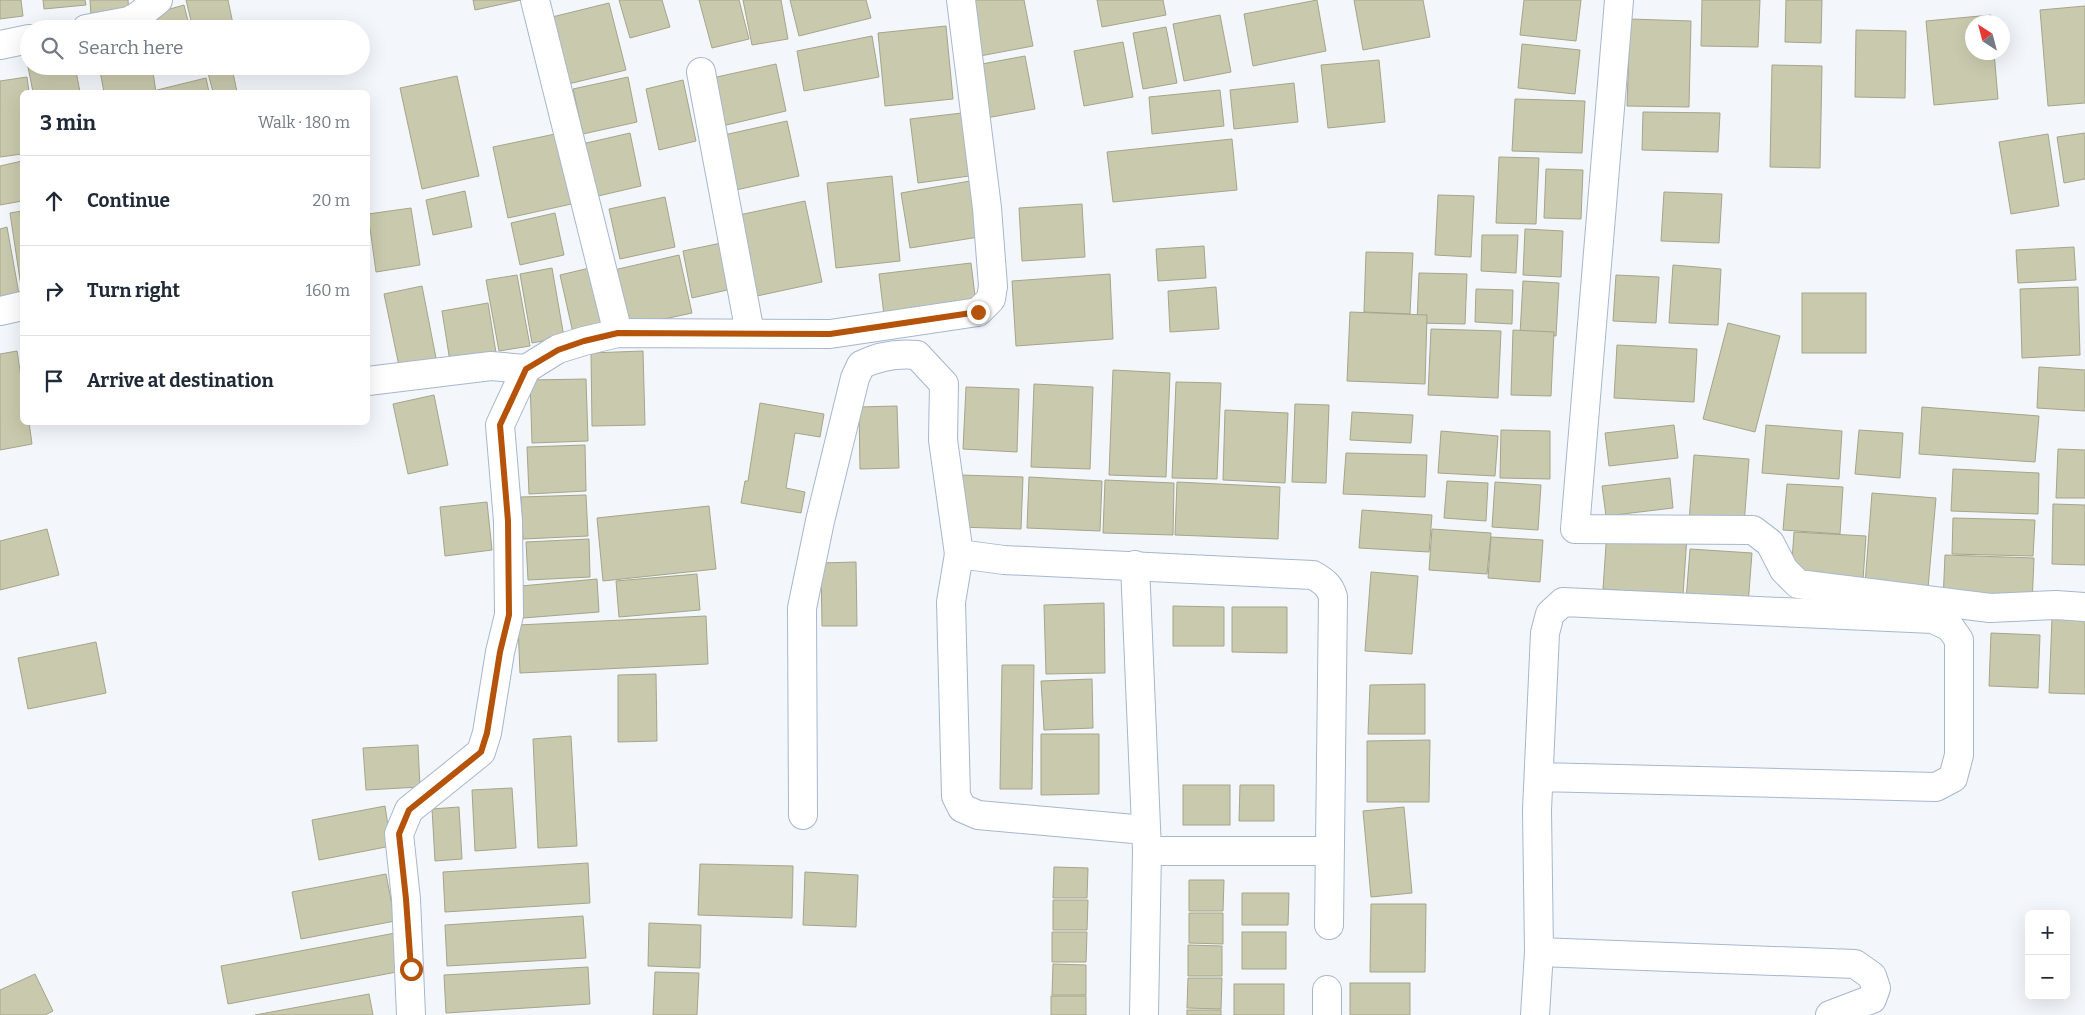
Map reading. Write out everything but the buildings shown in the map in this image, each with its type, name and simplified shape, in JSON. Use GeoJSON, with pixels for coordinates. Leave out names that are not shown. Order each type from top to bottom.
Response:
{"type":"FeatureCollection","features":[{"type":"Feature","properties":{"kind":"street"},"geometry":{"type":"LineString","coordinates":[[131,20],[158,0]]}},
{"type":"Feature","properties":{"kind":"street"},"geometry":{"type":"LineString","coordinates":[[535,0],[618,333]]}},
{"type":"Feature","properties":{"kind":"street"},"geometry":{"type":"LineString","coordinates":[[412,1015],[406,899],[399,834],[409,810],[481,752],[487,733],[500,652],[509,615],[508,521],[500,425],[526,369],[558,350],[584,341],[618,333],[839,332],[978,312],[991,299],[993,286],[987,208],[961,0]]}},
{"type":"Feature","properties":{"kind":"street"},"geometry":{"type":"LineString","coordinates":[[1618,0],[1575,529],[1754,530],[1770,543],[1784,570],[1798,584],[1990,608],[2056,605],[2085,607]]}},
{"type":"Feature","properties":{"kind":"street"},"geometry":{"type":"LineString","coordinates":[[0,45],[20,41]]}},
{"type":"Feature","properties":{"kind":"street"},"geometry":{"type":"LineString","coordinates":[[701,72],[750,333]]}},
{"type":"Feature","properties":{"kind":"street"},"geometry":{"type":"LineString","coordinates":[[0,311],[20,306]]}},
{"type":"Feature","properties":{"kind":"street"},"geometry":{"type":"LineString","coordinates":[[803,815],[802,608],[820,521],[855,378],[861,365],[875,358],[904,354],[917,355],[944,384],[943,440],[959,554],[951,602],[956,796],[962,808],[978,815],[1146,840],[1329,852]]}},
{"type":"Feature","properties":{"kind":"street"},"geometry":{"type":"LineString","coordinates":[[370,381],[491,366],[526,369]]}},
{"type":"Feature","properties":{"kind":"street"},"geometry":{"type":"LineString","coordinates":[[959,554],[1004,560],[1313,575],[1324,582],[1331,590],[1332,597],[1328,925]]}},
{"type":"Feature","properties":{"kind":"street"},"geometry":{"type":"LineString","coordinates":[[1135,565],[1146,840],[1144,1015]]}},
{"type":"Feature","properties":{"kind":"street"},"geometry":{"type":"LineString","coordinates":[[1535,1015],[1540,952],[1537,810],[1545,633],[1550,614],[1564,602],[1933,619],[1950,627],[1958,640],[1959,755],[1953,778],[1936,787],[1539,777]]}},
{"type":"Feature","properties":{"kind":"street"},"geometry":{"type":"LineString","coordinates":[[1540,952],[1855,964],[1872,976],[1876,988],[1872,999],[1830,1015]]}},
{"type":"Feature","properties":{"kind":"route"},"geometry":{"type":"LineString","coordinates":[[411,969],[399,834],[409,810],[443,785],[481,752],[487,733],[500,652],[509,615],[507,573],[508,521],[500,425],[526,369],[558,350],[584,341],[618,333],[830,334],[978,312]]}}]}
